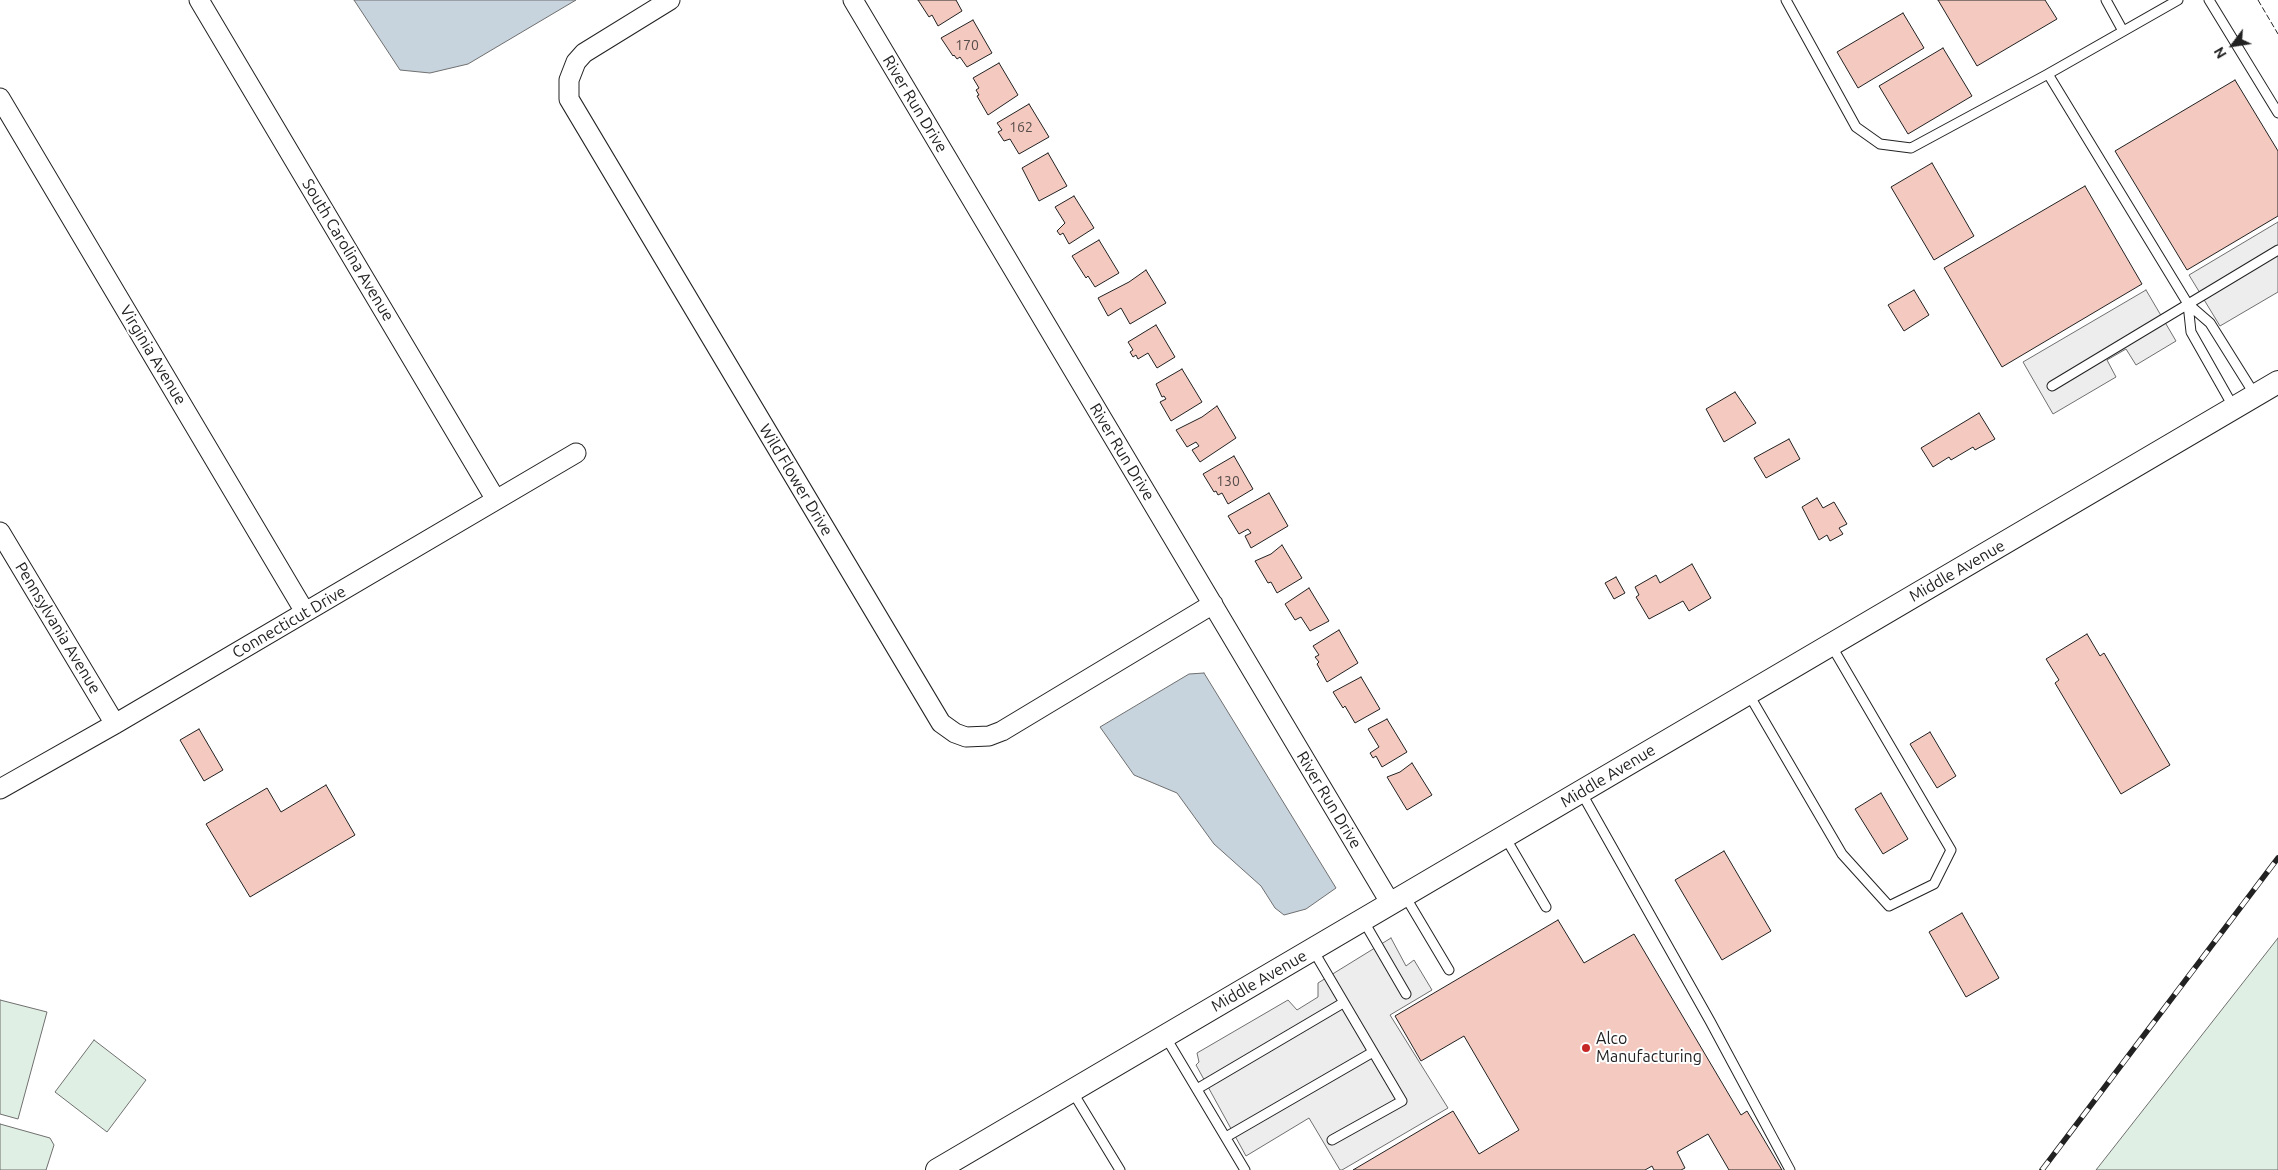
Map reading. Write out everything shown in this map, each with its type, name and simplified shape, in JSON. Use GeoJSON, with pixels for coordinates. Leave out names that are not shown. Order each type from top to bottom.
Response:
{"type":"FeatureCollection","features":[{"type":"Feature","properties":{"kind":"street","name":"South Carolina Avenue"},"geometry":{"type":"LineString","coordinates":[[199,0],[496,500]]}},
{"type":"Feature","properties":{"kind":"street","name":"Wild Flower Drive"},"geometry":{"type":"LineString","coordinates":[[670,0],[584,53],[576,62],[569,80],[569,99],[941,723],[955,733],[966,737],[989,736],[1002,731],[1213,604]]}},
{"type":"Feature","properties":{"kind":"street","name":"River Run Drive"},"geometry":{"type":"LineString","coordinates":[[853,0],[1213,604],[1398,900]]}},
{"type":"Feature","properties":{"kind":"street","name":"Virginia Avenue"},"geometry":{"type":"LineString","coordinates":[[0,98],[305,612]]}},
{"type":"Feature","properties":{"kind":"street","name":"Middle Avenue"},"geometry":{"type":"LineString","coordinates":[[937,1170],[2278,382]]}},
{"type":"Feature","properties":{"kind":"street","name":"Connecticut Drive"},"geometry":{"type":"LineString","coordinates":[[0,789],[115,724],[576,453]]}},
{"type":"Feature","properties":{"kind":"street","name":"Pennsylvania Avenue"},"geometry":{"type":"LineString","coordinates":[[0,532],[115,724]]}},
{"type":"Feature","properties":{"kind":"lane"},"geometry":{"type":"LineString","coordinates":[[1786,0],[1856,126],[1880,144],[1911,148],[2048,74],[2178,0]]}},
{"type":"Feature","properties":{"kind":"lane"},"geometry":{"type":"LineString","coordinates":[[2106,0],[2123,31]]}},
{"type":"Feature","properties":{"kind":"lane"},"geometry":{"type":"LineString","coordinates":[[2209,0],[2278,113]]}},
{"type":"Feature","properties":{"kind":"lane"},"geometry":{"type":"LineString","coordinates":[[2048,74],[2188,304],[2210,323],[2255,395]]}},
{"type":"Feature","properties":{"kind":"lane"},"geometry":{"type":"LineString","coordinates":[[2052,386],[2278,250]]}},
{"type":"Feature","properties":{"kind":"lane"},"geometry":{"type":"LineString","coordinates":[[2188,304],[2191,332],[2234,408]]}},
{"type":"Feature","properties":{"kind":"lane"},"geometry":{"type":"LineString","coordinates":[[1748,694],[1842,854],[1889,906],[1934,884],[1952,850],[1831,644]]}},
{"type":"Feature","properties":{"kind":"lane"},"geometry":{"type":"LineString","coordinates":[[1581,792],[1705,1012],[1790,1170]]}},
{"type":"Feature","properties":{"kind":"lane"},"geometry":{"type":"LineString","coordinates":[[1505,837],[1546,906]]}},
{"type":"Feature","properties":{"kind":"lane"},"geometry":{"type":"LineString","coordinates":[[1398,900],[1449,970]]}},
{"type":"Feature","properties":{"kind":"lane"},"geometry":{"type":"LineString","coordinates":[[1363,920],[1406,994]]}},
{"type":"Feature","properties":{"kind":"lane"},"geometry":{"type":"LineString","coordinates":[[1313,949],[1402,1101],[1332,1140]]}},
{"type":"Feature","properties":{"kind":"lane"},"geometry":{"type":"LineString","coordinates":[[1197,1089],[1343,1002]]}},
{"type":"Feature","properties":{"kind":"lane"},"geometry":{"type":"LineString","coordinates":[[1165,1036],[1245,1170]]}},
{"type":"Feature","properties":{"kind":"lane"},"geometry":{"type":"LineString","coordinates":[[1226,1137],[1373,1052]]}},
{"type":"Feature","properties":{"kind":"lane"},"geometry":{"type":"LineString","coordinates":[[1072,1091],[1120,1170]]}},
{"type":"Feature","properties":{"kind":"green space"},"geometry":{"type":"Polygon","coordinates":[[[2278,938],[2278,1170],[2096,1170],[2278,938]]]}},
{"type":"Feature","properties":{"kind":"green space"},"geometry":{"type":"Polygon","coordinates":[[[0,1000],[47,1012],[18,1119],[0,1114],[0,1000]]]}},
{"type":"Feature","properties":{"kind":"green space"},"geometry":{"type":"Polygon","coordinates":[[[94,1040],[146,1080],[107,1132],[55,1092],[94,1040]]]}},
{"type":"Feature","properties":{"kind":"green space"},"geometry":{"type":"Polygon","coordinates":[[[0,1124],[50,1138],[54,1145],[46,1170],[0,1170],[0,1124]]]}},
{"type":"Feature","properties":{"kind":"shaded area"},"geometry":{"type":"Polygon","coordinates":[[[354,0],[576,0],[468,64],[430,73],[400,70],[354,0]]]}},
{"type":"Feature","properties":{"kind":"shaded area"},"geometry":{"type":"Polygon","coordinates":[[[2278,222],[2278,292],[2220,326],[2189,275],[2278,222]]]}},
{"type":"Feature","properties":{"kind":"shaded area"},"geometry":{"type":"Polygon","coordinates":[[[2146,290],[2176,341],[2136,365],[2126,349],[2107,360],[2116,377],[2053,414],[2023,362],[2146,290]]]}},
{"type":"Feature","properties":{"kind":"shaded area"},"geometry":{"type":"Polygon","coordinates":[[[1204,673],[1336,888],[1306,909],[1284,915],[1275,908],[1261,886],[1214,844],[1177,793],[1134,775],[1100,727],[1189,674],[1204,673]]]}},
{"type":"Feature","properties":{"kind":"shaded area"},"geometry":{"type":"Polygon","coordinates":[[[1391,938],[1406,966],[1414,960],[1432,990],[1390,1015],[1448,1108],[1342,1170],[1340,1170],[1309,1118],[1246,1156],[1196,1065],[1199,1062],[1197,1053],[1288,1000],[1297,1010],[1318,997],[1318,983],[1391,938]]]}},
{"type":"Feature","properties":{"kind":"building"},"geometry":{"type":"Polygon","coordinates":[[[918,0],[956,0],[962,11],[938,26],[932,15],[929,17],[918,0]]]}},
{"type":"Feature","properties":{"kind":"building"},"geometry":{"type":"Polygon","coordinates":[[[1938,0],[2045,0],[2057,19],[1977,66],[1938,0]]]}},
{"type":"Feature","properties":{"kind":"building"},"geometry":{"type":"Polygon","coordinates":[[[1903,13],[1924,48],[1858,88],[1837,52],[1903,13]]]}},
{"type":"Feature","properties":{"kind":"building"},"geometry":{"type":"Polygon","coordinates":[[[973,20],[992,53],[967,67],[960,57],[957,59],[953,56],[941,38],[973,20]]]}},
{"type":"Feature","properties":{"kind":"building"},"geometry":{"type":"Polygon","coordinates":[[[1943,48],[1972,96],[1908,134],[1879,86],[1943,48]]]}},
{"type":"Feature","properties":{"kind":"building"},"geometry":{"type":"Polygon","coordinates":[[[999,63],[1018,95],[988,115],[977,96],[979,95],[976,90],[979,88],[973,78],[999,63]]]}},
{"type":"Feature","properties":{"kind":"building"},"geometry":{"type":"Polygon","coordinates":[[[2235,80],[2278,151],[2278,216],[2187,270],[2115,151],[2235,80]]]}},
{"type":"Feature","properties":{"kind":"building"},"geometry":{"type":"Polygon","coordinates":[[[1029,104],[1049,137],[1019,154],[1010,139],[1004,141],[998,132],[1002,130],[997,123],[1029,104]]]}},
{"type":"Feature","properties":{"kind":"building"},"geometry":{"type":"Polygon","coordinates":[[[1048,153],[1067,186],[1039,201],[1022,168],[1048,153]]]}},
{"type":"Feature","properties":{"kind":"building"},"geometry":{"type":"Polygon","coordinates":[[[1932,163],[1974,236],[1934,260],[1891,187],[1932,163]]]}},
{"type":"Feature","properties":{"kind":"building"},"geometry":{"type":"Polygon","coordinates":[[[2085,186],[2142,284],[2002,367],[1944,268],[2085,186]]]}},
{"type":"Feature","properties":{"kind":"building"},"geometry":{"type":"Polygon","coordinates":[[[1074,196],[1094,228],[1069,244],[1063,233],[1060,235],[1057,231],[1065,223],[1055,207],[1074,196]]]}},
{"type":"Feature","properties":{"kind":"building"},"geometry":{"type":"Polygon","coordinates":[[[1099,240],[1119,273],[1095,287],[1088,276],[1086,278],[1072,256],[1099,240]]]}},
{"type":"Feature","properties":{"kind":"building"},"geometry":{"type":"Polygon","coordinates":[[[1146,270],[1166,303],[1130,324],[1121,308],[1108,316],[1098,298],[1129,282],[1146,270]]]}},
{"type":"Feature","properties":{"kind":"building"},"geometry":{"type":"Polygon","coordinates":[[[1914,290],[1929,315],[1904,331],[1888,305],[1914,290]]]}},
{"type":"Feature","properties":{"kind":"building"},"geometry":{"type":"Polygon","coordinates":[[[1156,325],[1175,357],[1157,368],[1148,353],[1138,359],[1136,355],[1133,357],[1130,352],[1133,350],[1128,342],[1156,325]]]}},
{"type":"Feature","properties":{"kind":"building"},"geometry":{"type":"Polygon","coordinates":[[[1182,369],[1202,402],[1171,421],[1160,402],[1166,399],[1164,396],[1162,397],[1156,384],[1182,369]]]}},
{"type":"Feature","properties":{"kind":"building"},"geometry":{"type":"Polygon","coordinates":[[[1735,392],[1756,423],[1724,442],[1706,409],[1735,392]]]}},
{"type":"Feature","properties":{"kind":"building"},"geometry":{"type":"Polygon","coordinates":[[[1217,406],[1236,438],[1200,462],[1192,450],[1199,446],[1196,442],[1187,447],[1176,430],[1202,417],[1217,406]]]}},
{"type":"Feature","properties":{"kind":"building"},"geometry":{"type":"Polygon","coordinates":[[[1979,413],[1995,439],[1975,450],[1973,447],[1951,460],[1949,457],[1933,467],[1921,448],[1979,413]]]}},
{"type":"Feature","properties":{"kind":"building"},"geometry":{"type":"Polygon","coordinates":[[[1789,439],[1800,459],[1766,478],[1754,458],[1789,439]]]}},
{"type":"Feature","properties":{"kind":"building"},"geometry":{"type":"Polygon","coordinates":[[[1234,456],[1253,489],[1228,504],[1222,493],[1218,495],[1216,491],[1214,492],[1203,474],[1234,456]]]}},
{"type":"Feature","properties":{"kind":"building"},"geometry":{"type":"Polygon","coordinates":[[[1269,493],[1288,526],[1251,548],[1245,536],[1251,533],[1248,529],[1239,534],[1228,516],[1269,493]]]}},
{"type":"Feature","properties":{"kind":"building"},"geometry":{"type":"Polygon","coordinates":[[[1817,498],[1823,508],[1834,502],[1847,524],[1839,528],[1843,534],[1830,541],[1827,535],[1819,540],[1802,507],[1817,498]]]}},
{"type":"Feature","properties":{"kind":"building"},"geometry":{"type":"Polygon","coordinates":[[[1282,545],[1302,578],[1277,593],[1271,582],[1268,583],[1255,561],[1271,554],[1282,545]]]}},
{"type":"Feature","properties":{"kind":"building"},"geometry":{"type":"Polygon","coordinates":[[[1692,564],[1711,598],[1689,611],[1683,601],[1649,619],[1636,597],[1639,595],[1635,587],[1656,575],[1660,583],[1692,564]]]}},
{"type":"Feature","properties":{"kind":"building"},"geometry":{"type":"Polygon","coordinates":[[[1616,577],[1625,593],[1614,599],[1605,583],[1616,577]]]}},
{"type":"Feature","properties":{"kind":"building"},"geometry":{"type":"Polygon","coordinates":[[[1309,588],[1329,621],[1310,631],[1301,617],[1295,620],[1285,604],[1309,588]]]}},
{"type":"Feature","properties":{"kind":"building"},"geometry":{"type":"Polygon","coordinates":[[[1339,630],[1358,663],[1327,682],[1317,664],[1319,662],[1315,657],[1319,655],[1313,646],[1339,630]]]}},
{"type":"Feature","properties":{"kind":"building"},"geometry":{"type":"Polygon","coordinates":[[[2087,634],[2100,656],[2104,653],[2170,765],[2121,794],[2055,683],[2059,680],[2046,659],[2087,634]]]}},
{"type":"Feature","properties":{"kind":"building"},"geometry":{"type":"Polygon","coordinates":[[[1361,677],[1380,709],[1355,723],[1345,706],[1343,708],[1333,692],[1361,677]]]}},
{"type":"Feature","properties":{"kind":"building"},"geometry":{"type":"Polygon","coordinates":[[[1387,719],[1407,752],[1382,767],[1376,756],[1373,758],[1370,753],[1379,747],[1368,729],[1387,719]]]}},
{"type":"Feature","properties":{"kind":"building"},"geometry":{"type":"Polygon","coordinates":[[[199,729],[223,770],[204,781],[180,740],[199,729]]]}},
{"type":"Feature","properties":{"kind":"building"},"geometry":{"type":"Polygon","coordinates":[[[1930,732],[1956,776],[1937,788],[1910,744],[1930,732]]]}},
{"type":"Feature","properties":{"kind":"building"},"geometry":{"type":"Polygon","coordinates":[[[1412,763],[1432,795],[1407,810],[1387,777],[1400,772],[1412,763]]]}},
{"type":"Feature","properties":{"kind":"building"},"geometry":{"type":"Polygon","coordinates":[[[326,785],[355,835],[250,897],[206,824],[267,788],[281,812],[326,785]]]}},
{"type":"Feature","properties":{"kind":"building"},"geometry":{"type":"Polygon","coordinates":[[[1881,793],[1908,839],[1883,854],[1855,809],[1881,793]]]}},
{"type":"Feature","properties":{"kind":"building"},"geometry":{"type":"Polygon","coordinates":[[[1724,851],[1771,931],[1722,960],[1675,880],[1724,851]]]}},
{"type":"Feature","properties":{"kind":"building"},"geometry":{"type":"Polygon","coordinates":[[[1962,913],[1999,978],[1966,997],[1929,932],[1962,913]]]}},
{"type":"Feature","properties":{"kind":"building","name":"Alco Manufacturing"},"geometry":{"type":"Polygon","coordinates":[[[1558,920],[1584,963],[1634,934],[1741,1115],[1747,1111],[1782,1170],[1729,1170],[1708,1134],[1677,1152],[1685,1168],[1681,1170],[1654,1170],[1652,1166],[1645,1170],[1353,1170],[1453,1111],[1479,1154],[1519,1130],[1464,1036],[1421,1061],[1395,1016],[1558,920]]]}},
{"type":"Feature","properties":{"kind":"railway"},"geometry":{"type":"LineString","coordinates":[[2042,1170],[2278,858]]}},
{"type":"Feature","properties":{"kind":"fence"},"geometry":{"type":"LineString","coordinates":[[2258,0],[2278,34]]}},
{"type":"Feature","properties":{"kind":"place","name":"Alco Manufacturing"},"geometry":{"type":"Point","coordinates":[1586,1048]}}]}
